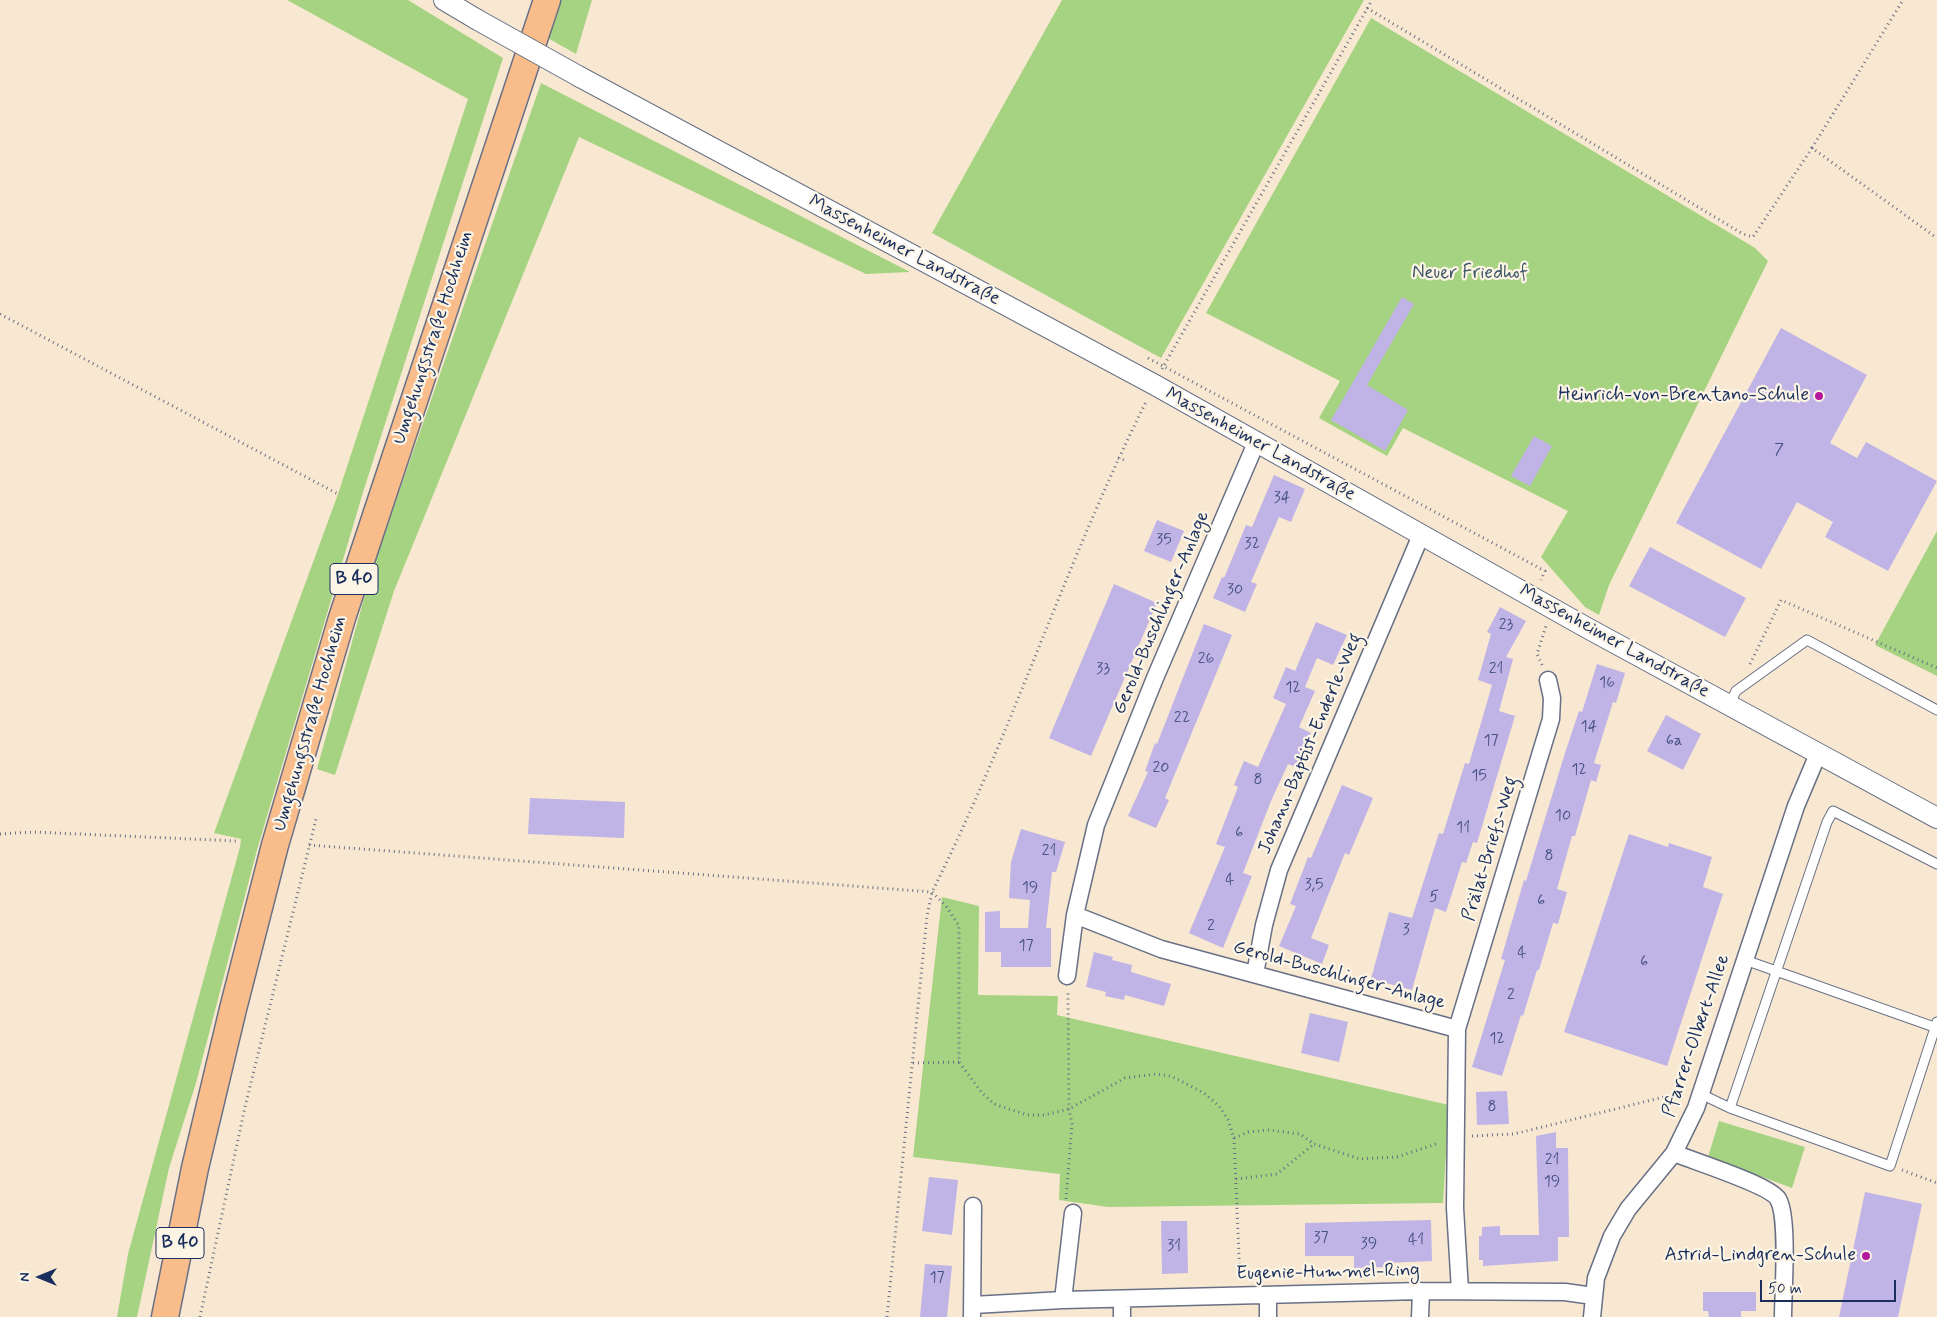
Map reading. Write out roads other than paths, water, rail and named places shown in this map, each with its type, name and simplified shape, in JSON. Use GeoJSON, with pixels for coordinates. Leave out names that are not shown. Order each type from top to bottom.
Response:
{"type":"FeatureCollection","features":[{"type":"Feature","properties":{"kind":"main road","name":"Umgehungsstraße Hochheim"},"geometry":{"type":"LineString","coordinates":[[165,1317],[199,1149],[278,835],[342,618],[546,0]]}},
{"type":"Feature","properties":{"kind":"street","name":"Massenheimer Landstraße"},"geometry":{"type":"LineString","coordinates":[[444,0],[580,77],[1155,385],[1729,706],[1937,818]]}},
{"type":"Feature","properties":{"kind":"street","name":"Gerold-Buschlinger-Anlage"},"geometry":{"type":"LineString","coordinates":[[1068,976],[1075,915],[1096,825],[1155,678],[1256,443]]}},
{"type":"Feature","properties":{"kind":"street","name":"Johann-Baptist-Enderle-Weg"},"geometry":{"type":"LineString","coordinates":[[1255,974],[1264,925],[1279,870],[1421,535]]}},
{"type":"Feature","properties":{"kind":"street","name":"Prälat-Briefs-Weg"},"geometry":{"type":"LineString","coordinates":[[1457,1029],[1551,719],[1552,698],[1548,680]]}},
{"type":"Feature","properties":{"kind":"street","name":"Pfarrer-Olbert-Allee"},"geometry":{"type":"LineString","coordinates":[[1592,1317],[1596,1278],[1612,1236],[1628,1209],[1674,1153],[1701,1094],[1796,806],[1818,754]]}},
{"type":"Feature","properties":{"kind":"street","name":"Gerold-Buschlinger-Anlage"},"geometry":{"type":"LineString","coordinates":[[1075,915],[1161,949],[1457,1029],[1455,1208],[1460,1291]]}},
{"type":"Feature","properties":{"kind":"street"},"geometry":{"type":"LineString","coordinates":[[1674,1153],[1770,1191],[1778,1198],[1784,1220],[1783,1317]]}},
{"type":"Feature","properties":{"kind":"street","name":"Eugenie-Hummel-Ring"},"geometry":{"type":"LineString","coordinates":[[973,1206],[973,1311],[1063,1300],[1240,1295],[1268,1296],[1460,1291],[1565,1292],[1593,1296]]}},
{"type":"Feature","properties":{"kind":"street"},"geometry":{"type":"LineString","coordinates":[[1063,1300],[1073,1213]]}},
{"type":"Feature","properties":{"kind":"street"},"geometry":{"type":"LineString","coordinates":[[1420,1317],[1421,1291]]}},
{"type":"Feature","properties":{"kind":"street"},"geometry":{"type":"LineString","coordinates":[[1268,1296],[1268,1317]]}},
{"type":"Feature","properties":{"kind":"street"},"geometry":{"type":"LineString","coordinates":[[1122,1299],[1122,1317]]}},
{"type":"Feature","properties":{"kind":"lane"},"geometry":{"type":"LineString","coordinates":[[1729,706],[1736,691],[1807,640],[1937,710]]}},
{"type":"Feature","properties":{"kind":"lane"},"geometry":{"type":"LineString","coordinates":[[1730,1108],[1827,822],[1833,811],[1937,864]]}},
{"type":"Feature","properties":{"kind":"lane"},"geometry":{"type":"LineString","coordinates":[[1701,1094],[1730,1108],[1890,1166],[1936,1026],[1745,960]]}},
{"type":"Feature","properties":{"kind":"place","name":"Heinrich-von-Brentano-Schule"},"geometry":{"type":"Point","coordinates":[1819,396]}},
{"type":"Feature","properties":{"kind":"place","name":"Astrid-Lindgren-Schule"},"geometry":{"type":"Point","coordinates":[1866,1256]}},
{"type":"Feature","properties":{"kind":"park label","name":"Neuer Friedhof"},"geometry":{"type":"Point","coordinates":[1470,274]}}]}
